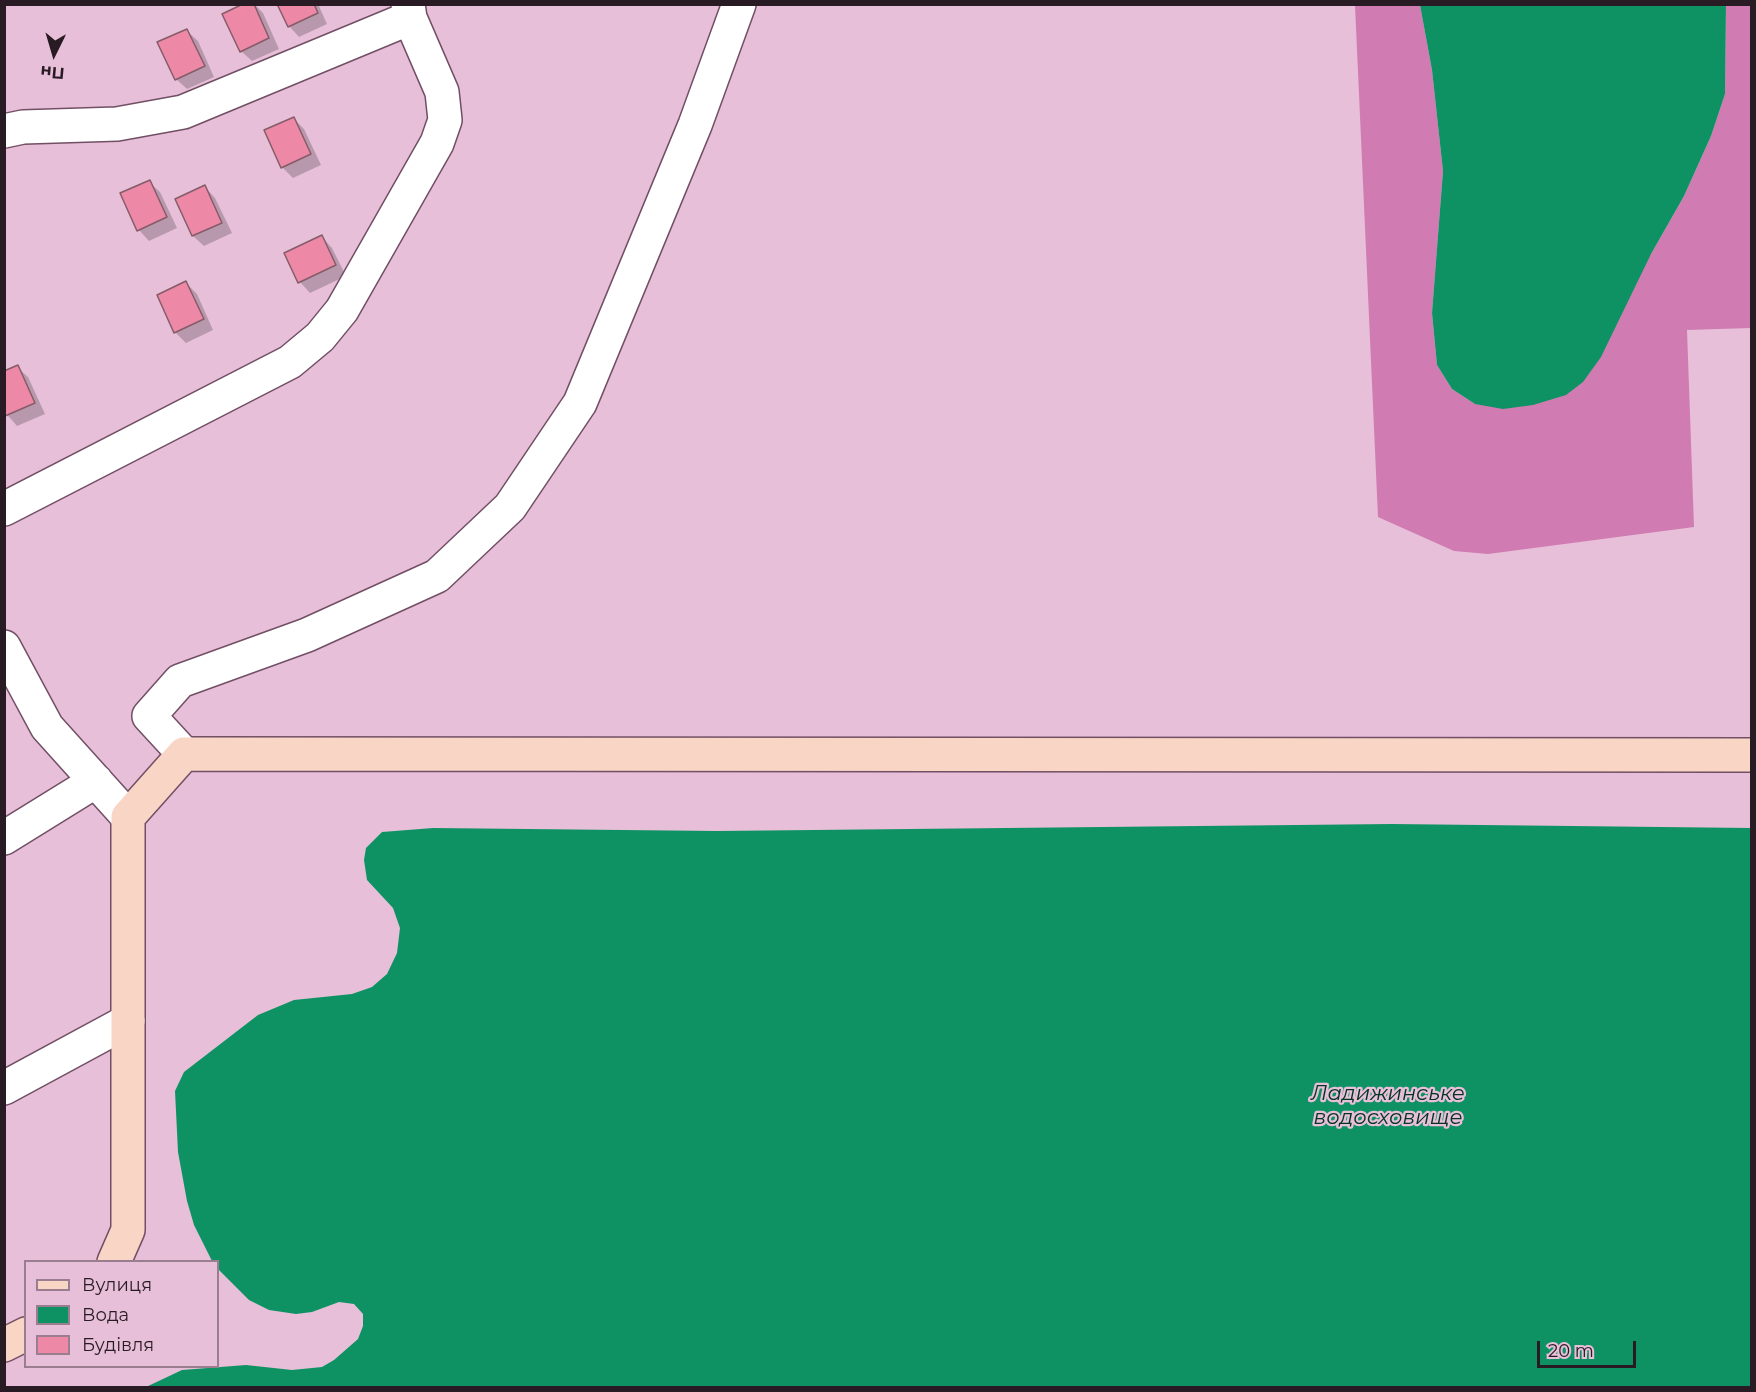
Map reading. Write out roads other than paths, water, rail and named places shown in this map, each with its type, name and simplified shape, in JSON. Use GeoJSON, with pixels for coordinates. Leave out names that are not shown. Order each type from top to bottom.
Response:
{"type":"FeatureCollection","features":[{"type":"Feature","properties":{"kind":"street"},"geometry":{"type":"LineString","coordinates":[[739,4],[695,125],[580,403],[510,507],[437,576],[307,634],[180,681],[149,716],[184,754],[1752,756]]}},
{"type":"Feature","properties":{"kind":"street"},"geometry":{"type":"LineString","coordinates":[[4,131],[23,127],[117,124],[183,112],[409,11],[442,93],[445,120],[437,143],[342,310],[320,337],[290,362],[4,509]]}},
{"type":"Feature","properties":{"kind":"street"},"geometry":{"type":"LineString","coordinates":[[4,647],[47,727],[128,817]]}},
{"type":"Feature","properties":{"kind":"street"},"geometry":{"type":"LineString","coordinates":[[115,1260],[128,1230],[128,817],[184,754]]}},
{"type":"Feature","properties":{"kind":"street"},"geometry":{"type":"LineString","coordinates":[[4,838],[96,781]]}},
{"type":"Feature","properties":{"kind":"street"},"geometry":{"type":"LineString","coordinates":[[4,1088],[128,1021]]}},
{"type":"Feature","properties":{"kind":"street"},"geometry":{"type":"LineString","coordinates":[[4,1345],[24,1335]]}},
{"type":"Feature","properties":{"kind":"water"},"geometry":{"type":"Polygon","coordinates":[[[1420,5],[1726,5],[1725,94],[1711,136],[1684,196],[1651,254],[1601,357],[1583,382],[1566,395],[1533,405],[1503,409],[1475,404],[1452,389],[1437,365],[1432,313],[1443,171],[1432,70],[1420,5]]]}},
{"type":"Feature","properties":{"kind":"water","name":"Ладижинське водосховище"},"geometry":{"type":"Polygon","coordinates":[[[1392,824],[1751,828],[1751,1387],[146,1387],[182,1370],[246,1365],[292,1370],[322,1367],[334,1360],[358,1339],[363,1326],[363,1314],[354,1304],[339,1302],[312,1312],[296,1314],[269,1310],[249,1300],[219,1270],[219,1260],[212,1260],[194,1225],[187,1201],[178,1152],[175,1091],[184,1072],[258,1015],[294,1000],[352,994],[372,987],[387,974],[397,953],[400,928],[393,908],[367,880],[364,860],[366,848],[382,832],[433,828],[717,831],[1392,824]]]}}]}
